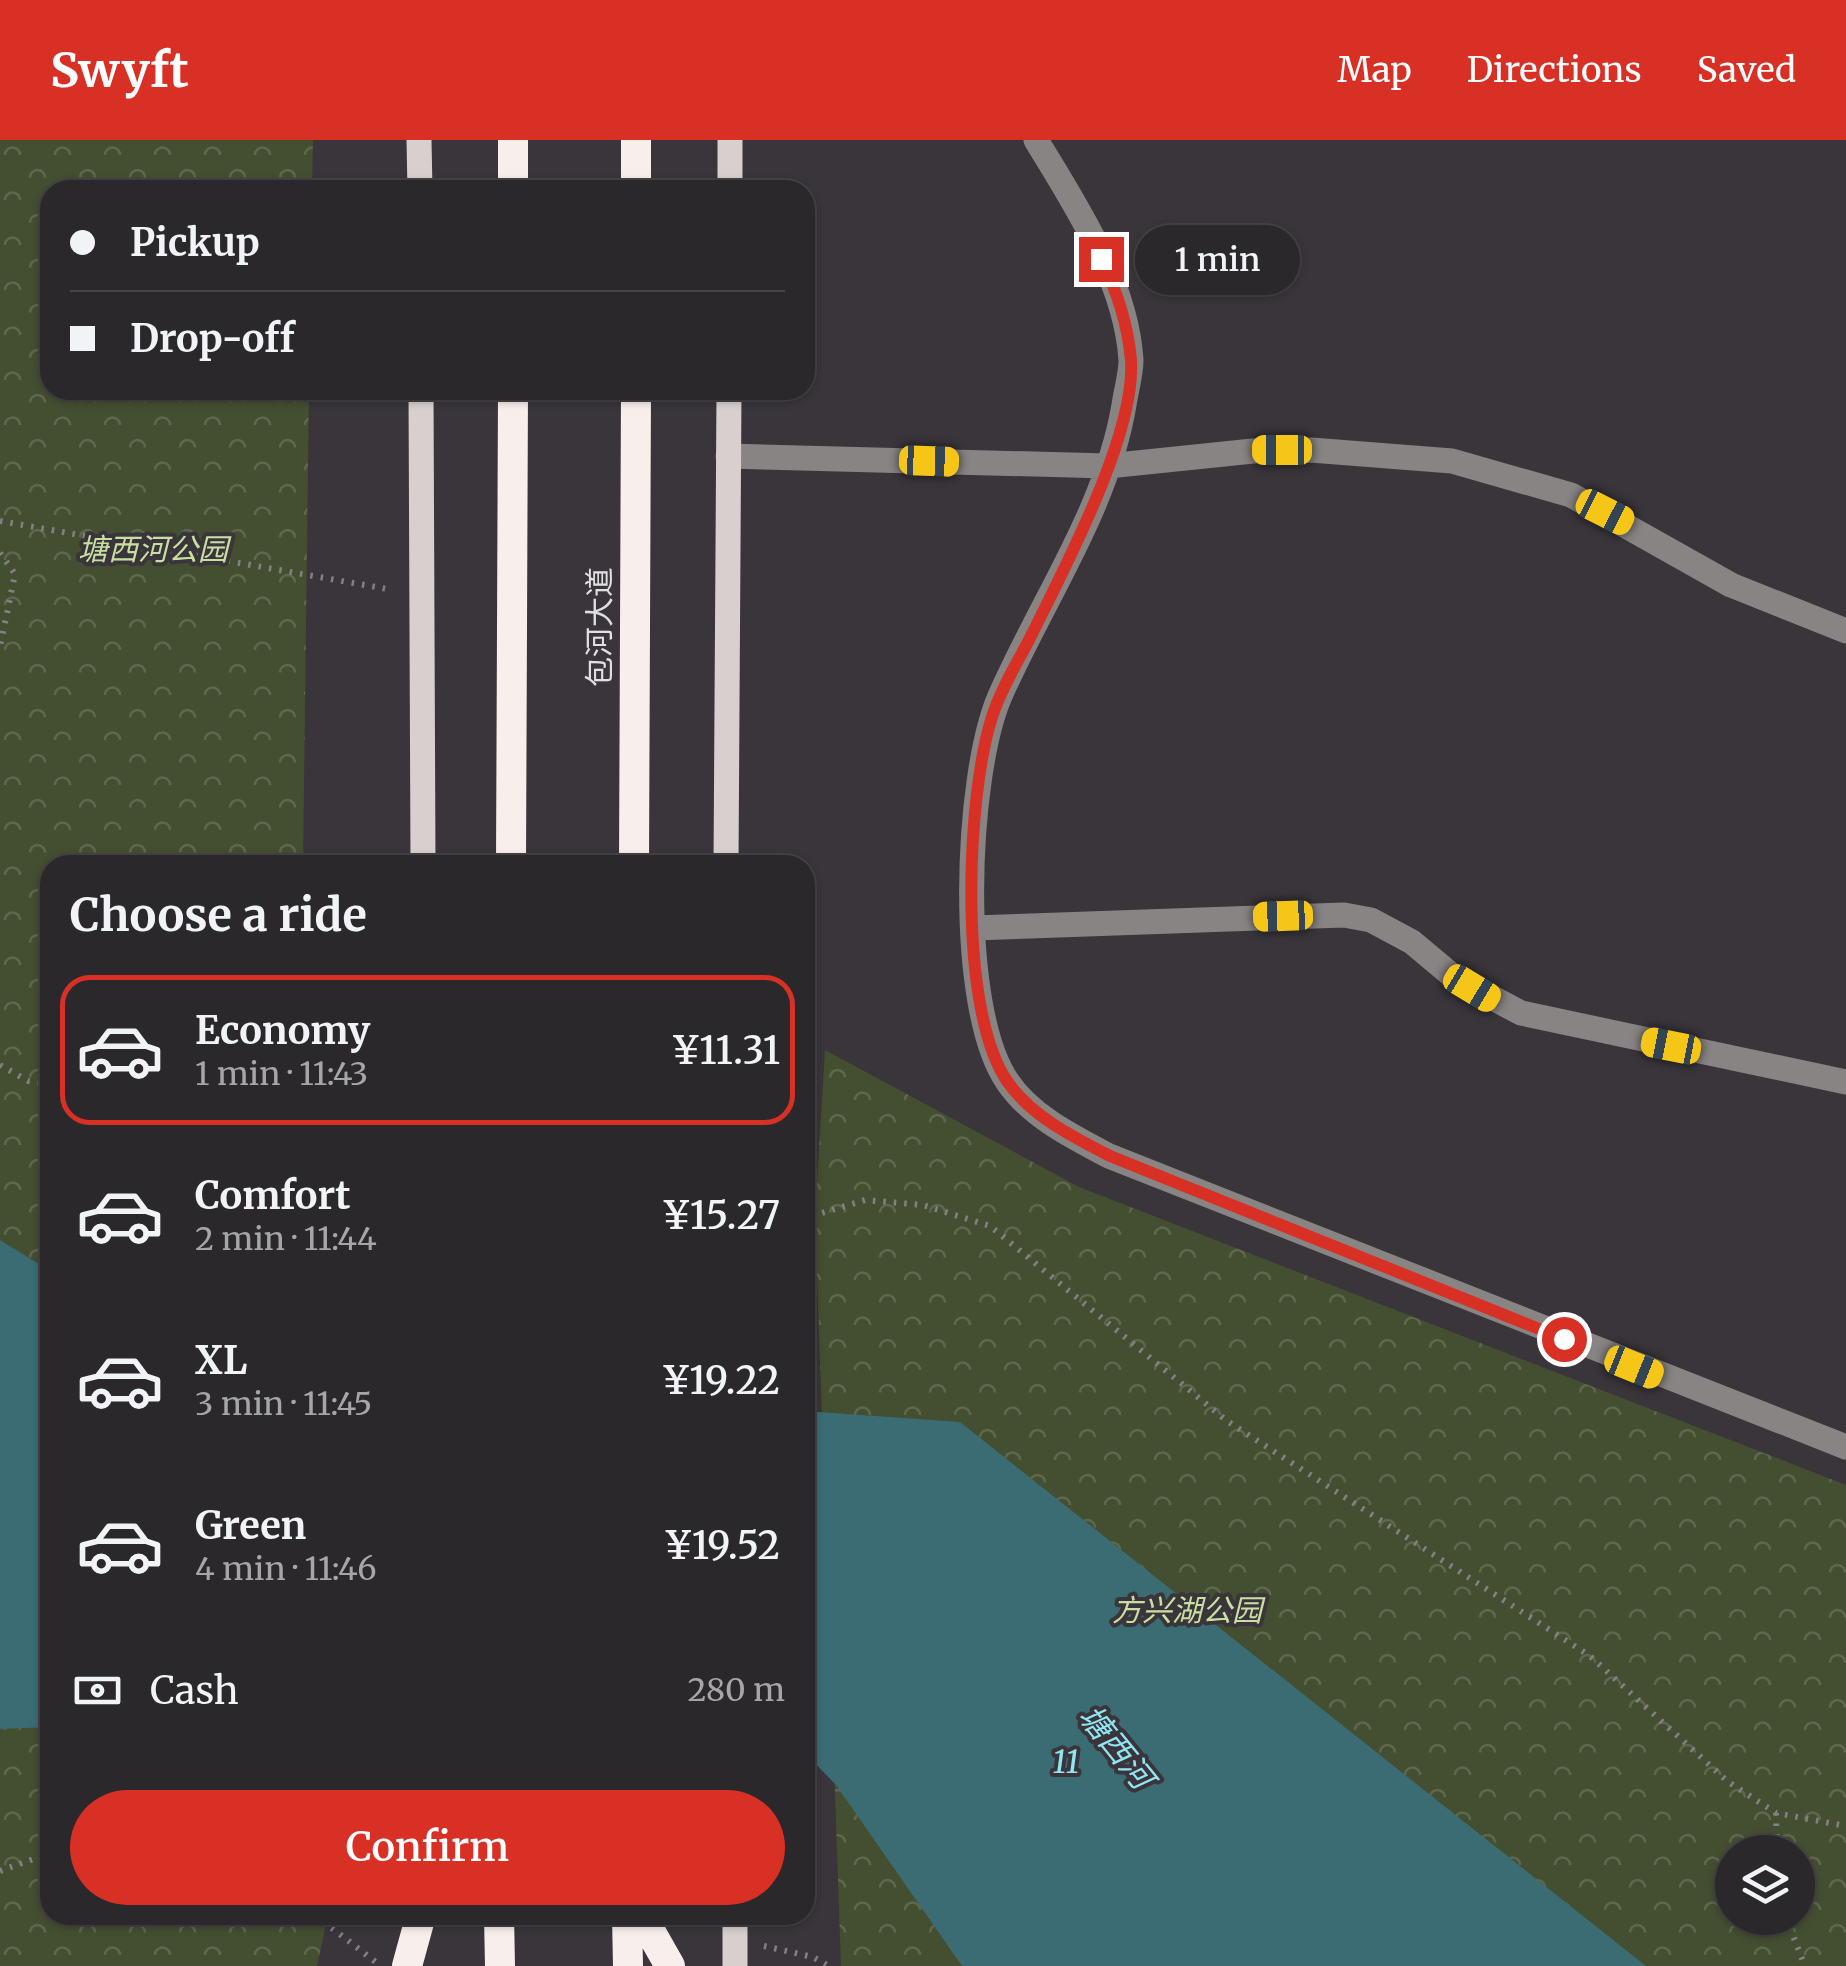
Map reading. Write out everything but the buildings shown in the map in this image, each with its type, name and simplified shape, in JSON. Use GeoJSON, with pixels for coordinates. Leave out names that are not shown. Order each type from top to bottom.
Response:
{"type":"FeatureCollection","features":[{"type":"Feature","properties":{"kind":"highway"},"geometry":{"type":"LineString","coordinates":[[513,140],[513,180]]}},
{"type":"Feature","properties":{"kind":"highway"},"geometry":{"type":"LineString","coordinates":[[636,140],[636,180]]}},
{"type":"Feature","properties":{"kind":"highway"},"geometry":{"type":"LineString","coordinates":[[511,855],[512,400]]}},
{"type":"Feature","properties":{"kind":"highway","name":"包河大道"},"geometry":{"type":"LineString","coordinates":[[634,855],[636,400]]}},
{"type":"Feature","properties":{"kind":"highway"},"geometry":{"type":"LineString","coordinates":[[407,1966],[418,1925]]}},
{"type":"Feature","properties":{"kind":"highway"},"geometry":{"type":"LineString","coordinates":[[498,1925],[500,1966]]}},
{"type":"Feature","properties":{"kind":"highway"},"geometry":{"type":"LineString","coordinates":[[627,1925],[628,1966]]}},
{"type":"Feature","properties":{"kind":"highway"},"geometry":{"type":"LineString","coordinates":[[647,1925],[670,1966]]}},
{"type":"Feature","properties":{"kind":"main road"},"geometry":{"type":"LineString","coordinates":[[419,140],[420,180]]}},
{"type":"Feature","properties":{"kind":"main road"},"geometry":{"type":"LineString","coordinates":[[730,140],[730,180]]}},
{"type":"Feature","properties":{"kind":"main road"},"geometry":{"type":"LineString","coordinates":[[420,400],[423,855]]}},
{"type":"Feature","properties":{"kind":"main road"},"geometry":{"type":"LineString","coordinates":[[726,855],[729,400]]}},
{"type":"Feature","properties":{"kind":"main road"},"geometry":{"type":"LineString","coordinates":[[421,1925],[422,1966]]}},
{"type":"Feature","properties":{"kind":"lane"},"geometry":{"type":"LineString","coordinates":[[1036,140],[1072,200],[1116,288],[1131,362],[1108,466],[1082,532],[992,716],[971,856],[974,928],[985,1023],[997,1064],[1008,1084],[1061,1130],[1110,1156],[1246,1213],[1846,1447]]}},
{"type":"Feature","properties":{"kind":"lane"},"geometry":{"type":"LineString","coordinates":[[728,456],[1108,466],[1253,450],[1364,452],[1452,462],[1571,495],[1731,585],[1846,630]]}},
{"type":"Feature","properties":{"kind":"lane"},"geometry":{"type":"LineString","coordinates":[[974,928],[1344,915],[1371,920],[1412,942],[1455,978],[1521,1012],[1566,1026],[1846,1082]]}},
{"type":"Feature","properties":{"kind":"path"},"geometry":{"type":"LineString","coordinates":[[0,521],[422,596]]}},
{"type":"Feature","properties":{"kind":"path"},"geometry":{"type":"LineString","coordinates":[[0,554],[15,574],[0,647]]}},
{"type":"Feature","properties":{"kind":"path"},"geometry":{"type":"LineString","coordinates":[[0,1065],[28,1081],[40,1082]]}},
{"type":"Feature","properties":{"kind":"path"},"geometry":{"type":"LineString","coordinates":[[815,1215],[866,1200],[923,1205],[990,1226],[1227,1421],[1590,1656],[1727,1781],[1776,1813],[1846,1826]]}},
{"type":"Feature","properties":{"kind":"path"},"geometry":{"type":"LineString","coordinates":[[1776,1813],[1777,1835]]}},
{"type":"Feature","properties":{"kind":"path"},"geometry":{"type":"LineString","coordinates":[[0,1870],[40,1856]]}},
{"type":"Feature","properties":{"kind":"path"},"geometry":{"type":"LineString","coordinates":[[328,1925],[380,1966]]}},
{"type":"Feature","properties":{"kind":"path"},"geometry":{"type":"LineString","coordinates":[[1793,1935],[1805,1966]]}},
{"type":"Feature","properties":{"kind":"path"},"geometry":{"type":"LineString","coordinates":[[738,1947],[813,1958],[829,1966]]}},
{"type":"Feature","properties":{"kind":"green space","name":"塘西河公园"},"geometry":{"type":"Polygon","coordinates":[[[0,140],[313,140],[312,180],[40,180],[40,400],[309,400],[303,855],[40,855],[40,1925],[326,1925],[317,1966],[0,1966],[0,140]]]}},
{"type":"Feature","properties":{"kind":"green space","name":"方兴湖公园"},"geometry":{"type":"Polygon","coordinates":[[[825,1050],[1079,1187],[1846,1485],[1846,1966],[841,1966],[815,1215],[825,1050]]]}},
{"type":"Feature","properties":{"kind":"water"},"geometry":{"type":"Polygon","coordinates":[[[0,1240],[40,1265],[40,1727],[0,1729],[0,1240]]]}},
{"type":"Feature","properties":{"kind":"water","name":"11"},"geometry":{"type":"Polygon","coordinates":[[[815,1412],[960,1422],[1646,1966],[962,1966],[836,1785],[815,1763],[815,1412]]]}},
{"type":"Feature","properties":{"kind":"route"},"geometry":{"type":"LineString","coordinates":[[1101,259],[1116,288],[1131,362],[1122,416],[1108,466],[1082,532],[992,716],[971,856],[974,951],[985,1023],[997,1064],[1008,1084],[1034,1109],[1061,1130],[1110,1156],[1564,1339]]}},
{"type":"Feature","properties":{"kind":"water label","name":"塘西河"},"geometry":{"type":"Point","coordinates":[1116,1747]}}]}
